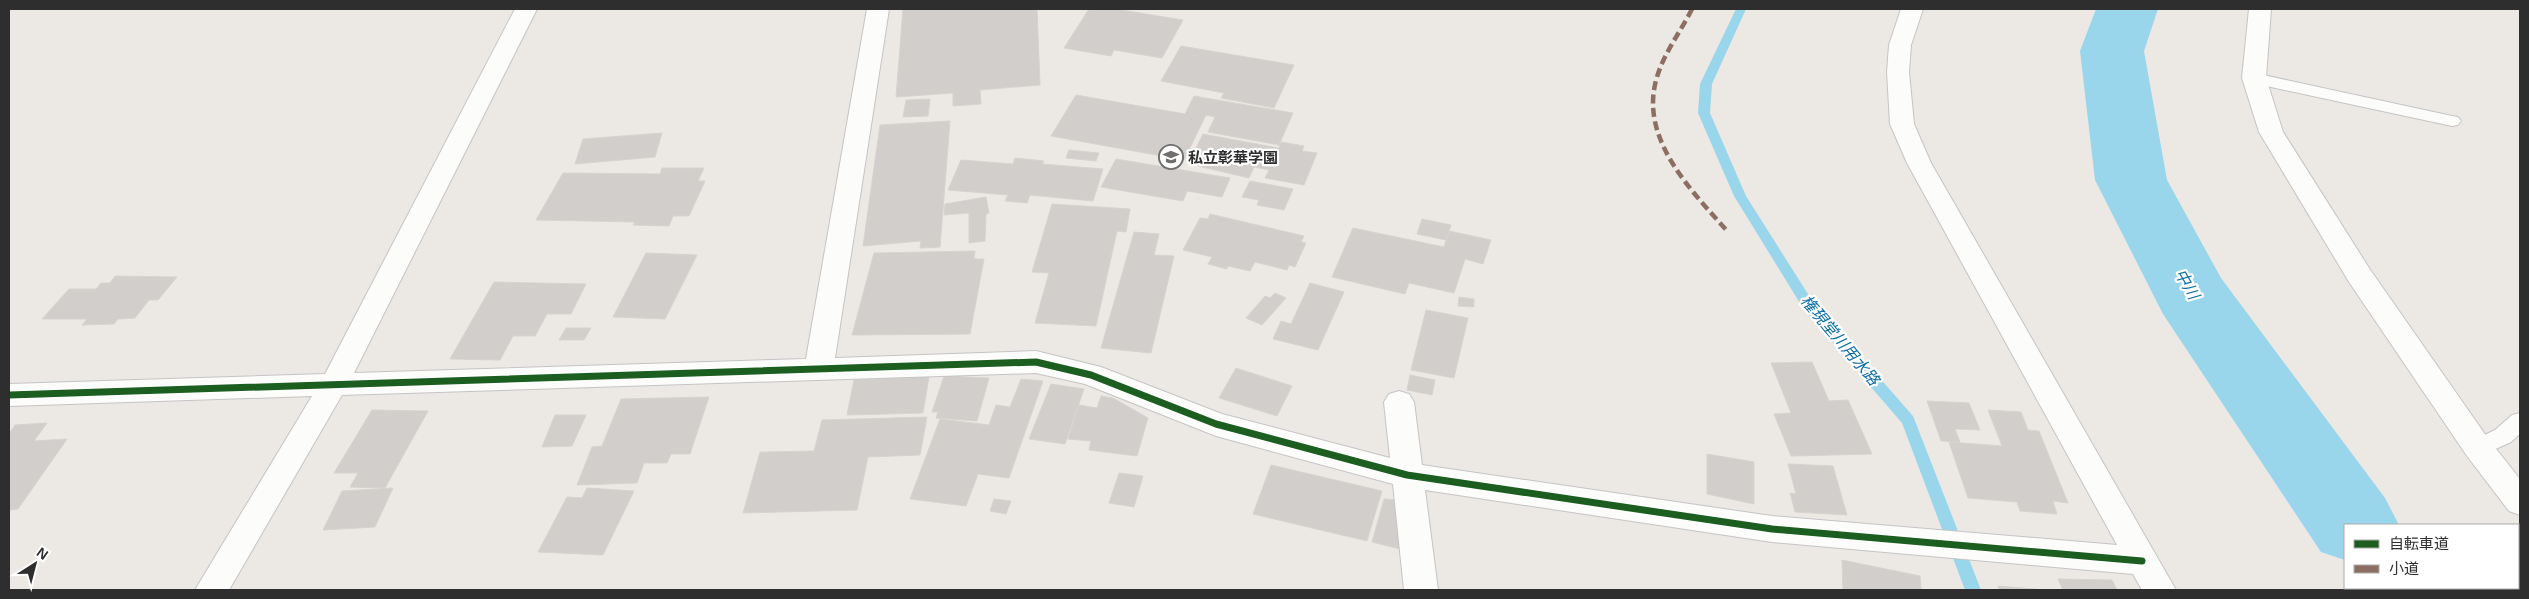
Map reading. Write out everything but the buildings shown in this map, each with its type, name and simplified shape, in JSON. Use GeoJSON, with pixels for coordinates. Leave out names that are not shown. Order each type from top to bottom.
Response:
{"type":"FeatureCollection","features":[{"type":"Feature","properties":{"kind":"street"},"geometry":{"type":"LineString","coordinates":[[212,590],[332,386],[526,9]]}},
{"type":"Feature","properties":{"kind":"street"},"geometry":{"type":"LineString","coordinates":[[819,369],[878,9]]}},
{"type":"Feature","properties":{"kind":"street"},"geometry":{"type":"LineString","coordinates":[[1912,9],[1900,45],[1898,72],[1902,124],[1919,163],[2159,590]]}},
{"type":"Feature","properties":{"kind":"street"},"geometry":{"type":"LineString","coordinates":[[2260,9],[2254,78],[2271,132],[2359,275],[2478,448],[2520,502]]}},
{"type":"Feature","properties":{"kind":"street"},"geometry":{"type":"LineString","coordinates":[[9,395],[1036,362],[1091,375],[1216,424],[1408,475],[1772,529],[2142,561]]}},
{"type":"Feature","properties":{"kind":"street"},"geometry":{"type":"LineString","coordinates":[[1399,402],[1421,590]]}},
{"type":"Feature","properties":{"kind":"lane"},"geometry":{"type":"LineString","coordinates":[[2254,78],[2452,120]]}},
{"type":"Feature","properties":{"kind":"lane"},"geometry":{"type":"LineString","coordinates":[[2478,448],[2503,436],[2520,421]]}},
{"type":"Feature","properties":{"kind":"waterway","name":"権現堂川用水路"},"geometry":{"type":"LineString","coordinates":[[1741,9],[1706,84],[1704,113],[1740,196],[1808,305],[1908,420],[1973,590]]}},
{"type":"Feature","properties":{"kind":"waterway","name":"中川"},"geometry":{"type":"LineString","coordinates":[[2127,9],[2112,51],[2131,180],[2191,294],[2352,524]]}},
{"type":"Feature","properties":{"kind":"marked path"},"geometry":{"type":"LineString","coordinates":[[1692,9],[1657,77],[1653,99],[1654,120],[1661,141],[1671,161],[1699,199],[1728,232]]}},
{"type":"Feature","properties":{"kind":"cycle path"},"geometry":{"type":"LineString","coordinates":[[9,395],[1036,362],[1091,375],[1216,424],[1407,475],[1772,529],[2142,561]]}},
{"type":"Feature","properties":{"kind":"place","name":"私立彰華学園"},"geometry":{"type":"Point","coordinates":[1171,157]}}]}
